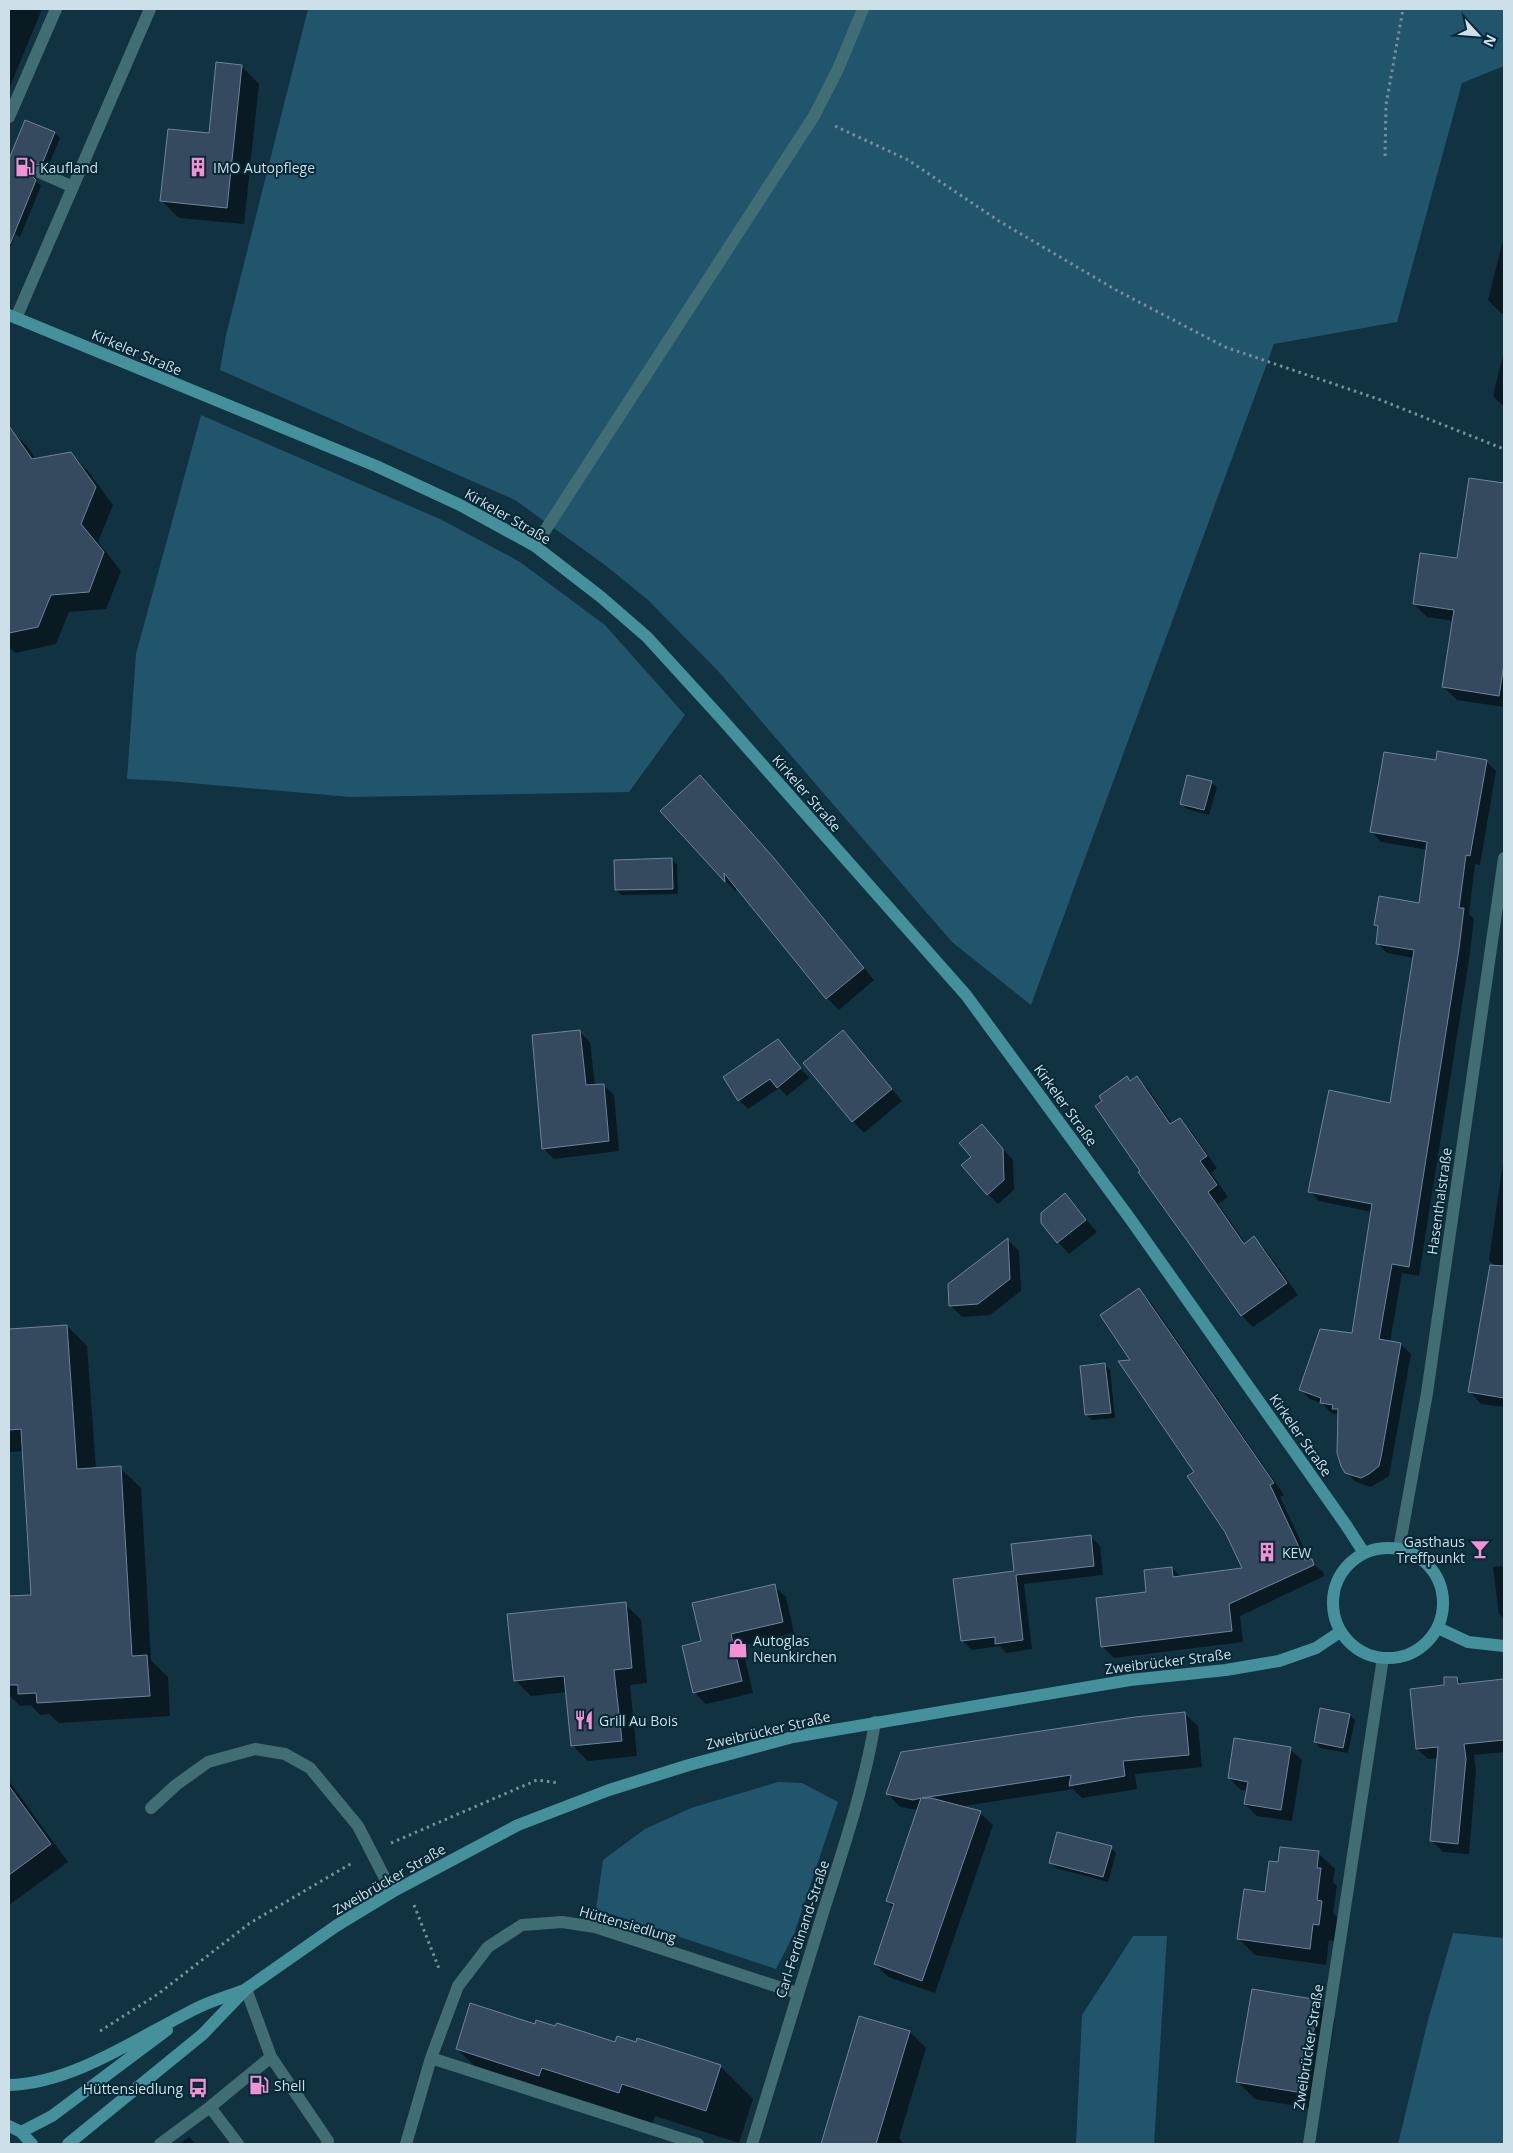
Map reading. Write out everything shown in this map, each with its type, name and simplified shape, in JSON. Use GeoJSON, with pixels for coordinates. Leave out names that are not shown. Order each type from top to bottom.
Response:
{"type":"FeatureCollection","features":[{"type":"Feature","properties":{"kind":"main road","name":"Kirkeler Straße"},"geometry":{"type":"LineString","coordinates":[[13,316],[376,466],[460,505],[535,546],[601,597],[647,638],[721,718],[966,996],[1131,1220],[1364,1553]]}},
{"type":"Feature","properties":{"kind":"main road"},"geometry":{"type":"LineString","coordinates":[[1380,1548],[1399,1549],[1414,1554],[1428,1564],[1437,1578],[1442,1595],[1442,1611],[1438,1628],[1428,1641],[1415,1652],[1400,1657],[1383,1658],[1366,1654],[1359,1650],[1340,1632],[1334,1615],[1333,1596],[1338,1579],[1349,1564],[1364,1553],[1380,1548]]}},
{"type":"Feature","properties":{"kind":"main road"},"geometry":{"type":"LineString","coordinates":[[1438,1628],[1468,1642],[1504,1646]]}},
{"type":"Feature","properties":{"kind":"main road","name":"Zweibrücker Straße"},"geometry":{"type":"LineString","coordinates":[[68,2144],[203,2034],[246,1989],[336,1926],[392,1892],[518,1825],[609,1790],[688,1765],[793,1737],[1130,1680],[1226,1670],[1279,1661],[1316,1648],[1340,1632]]}},
{"type":"Feature","properties":{"kind":"main road","name":"Zweibrücker Straße"},"geometry":{"type":"LineString","coordinates":[[9,2085],[29,2085],[68,2073],[197,2008],[246,1989]]}},
{"type":"Feature","properties":{"kind":"main road","name":"Zweibrücker Straße"},"geometry":{"type":"LineString","coordinates":[[21,2132],[52,2116],[197,2008]]}},
{"type":"Feature","properties":{"kind":"main road"},"geometry":{"type":"LineString","coordinates":[[9,2126],[21,2132],[32,2144]]}},
{"type":"Feature","properties":{"kind":"street"},"geometry":{"type":"LineString","coordinates":[[9,117],[56,9]]}},
{"type":"Feature","properties":{"kind":"street"},"geometry":{"type":"LineString","coordinates":[[13,316],[73,187],[150,9]]}},
{"type":"Feature","properties":{"kind":"street"},"geometry":{"type":"LineString","coordinates":[[535,546],[814,116],[838,69],[863,9]]}},
{"type":"Feature","properties":{"kind":"street"},"geometry":{"type":"LineString","coordinates":[[39,172],[73,187]]}},
{"type":"Feature","properties":{"kind":"street","name":"Hasenthalstraße"},"geometry":{"type":"LineString","coordinates":[[1399,1549],[1427,1393],[1504,858]]}},
{"type":"Feature","properties":{"kind":"street","name":"Zweibrücker Straße"},"geometry":{"type":"LineString","coordinates":[[1309,2144],[1383,1658]]}},
{"type":"Feature","properties":{"kind":"street","name":"Carl-Ferdinand-Straße"},"geometry":{"type":"LineString","coordinates":[[752,2144],[797,1993],[859,1798],[869,1760],[875,1722]]}},
{"type":"Feature","properties":{"kind":"street"},"geometry":{"type":"LineString","coordinates":[[151,1808],[176,1785],[208,1762],[255,1749],[285,1754],[310,1768],[358,1826],[370,1853],[392,1892]]}},
{"type":"Feature","properties":{"kind":"street","name":"Hüttensiedlung"},"geometry":{"type":"LineString","coordinates":[[406,2144],[430,2058],[458,1986],[488,1947],[522,1925],[562,1922],[595,1927],[797,1993]]}},
{"type":"Feature","properties":{"kind":"street"},"geometry":{"type":"LineString","coordinates":[[246,1989],[271,2057],[328,2141],[327,2144]]}},
{"type":"Feature","properties":{"kind":"street"},"geometry":{"type":"LineString","coordinates":[[160,2144],[210,2107],[271,2057]]}},
{"type":"Feature","properties":{"kind":"street"},"geometry":{"type":"LineString","coordinates":[[430,2058],[698,2144]]}},
{"type":"Feature","properties":{"kind":"street"},"geometry":{"type":"LineString","coordinates":[[210,2107],[238,2144]]}},
{"type":"Feature","properties":{"kind":"path"},"geometry":{"type":"LineString","coordinates":[[1385,156],[1386,105],[1403,9]]}},
{"type":"Feature","properties":{"kind":"path"},"geometry":{"type":"LineString","coordinates":[[814,116],[908,160],[999,221],[1116,290],[1225,347],[1378,399],[1504,449]]}},
{"type":"Feature","properties":{"kind":"path"},"geometry":{"type":"LineString","coordinates":[[97,2033],[158,1994],[250,1922],[370,1853],[537,1780],[564,1784]]}},
{"type":"Feature","properties":{"kind":"path"},"geometry":{"type":"LineString","coordinates":[[405,1885],[441,1972],[458,1986]]}},
{"type":"Feature","properties":{"kind":"shaded area"},"geometry":{"type":"Polygon","coordinates":[[[308,9],[1504,9],[1504,66],[1462,83],[1397,322],[1274,344],[1031,1005],[952,942],[718,671],[648,600],[605,565],[515,500],[220,370],[226,335],[308,9]]]}},
{"type":"Feature","properties":{"kind":"shaded area"},"geometry":{"type":"Polygon","coordinates":[[[201,415],[442,520],[520,562],[605,625],[685,715],[629,792],[350,797],[127,779],[136,654],[201,415]]]}},
{"type":"Feature","properties":{"kind":"shaded area"},"geometry":{"type":"Polygon","coordinates":[[[778,1782],[802,1783],[838,1802],[794,1934],[776,1969],[596,1909],[603,1860],[645,1829],[691,1808],[778,1782]]]}},
{"type":"Feature","properties":{"kind":"shaded area"},"geometry":{"type":"Polygon","coordinates":[[[1453,1933],[1504,1938],[1504,2144],[1398,2144],[1428,2020],[1453,1933]]]}},
{"type":"Feature","properties":{"kind":"shaded area"},"geometry":{"type":"Polygon","coordinates":[[[1133,1936],[1167,1936],[1154,2144],[1076,2144],[1082,2015],[1133,1936]]]}},
{"type":"Feature","properties":{"kind":"building","name":"IMO Autopflege"},"geometry":{"type":"Polygon","coordinates":[[[216,62],[242,65],[227,208],[160,201],[168,129],[209,133],[216,62]]]}},
{"type":"Feature","properties":{"kind":"building"},"geometry":{"type":"Polygon","coordinates":[[[25,120],[55,132],[42,164],[35,165],[31,169],[32,176],[36,180],[10,244],[9,159],[25,120]]]}},
{"type":"Feature","properties":{"kind":"building"},"geometry":{"type":"Polygon","coordinates":[[[9,426],[32,459],[71,452],[96,487],[81,524],[104,552],[89,592],[51,595],[38,627],[9,633],[9,426]]]}},
{"type":"Feature","properties":{"kind":"building"},"geometry":{"type":"Polygon","coordinates":[[[1469,478],[1504,483],[1504,664],[1499,696],[1442,687],[1454,610],[1413,604],[1420,553],[1457,558],[1469,478]]]}},
{"type":"Feature","properties":{"kind":"building"},"geometry":{"type":"Polygon","coordinates":[[[1437,751],[1487,760],[1470,856],[1466,855],[1459,908],[1464,908],[1459,949],[1409,1267],[1392,1264],[1379,1339],[1401,1343],[1382,1452],[1379,1466],[1361,1478],[1345,1473],[1341,1466],[1337,1453],[1338,1409],[1332,1409],[1333,1405],[1320,1403],[1321,1398],[1299,1390],[1320,1329],[1352,1333],[1372,1204],[1308,1192],[1329,1090],[1390,1103],[1414,950],[1376,944],[1378,926],[1374,925],[1379,896],[1419,903],[1427,842],[1370,832],[1384,752],[1436,760],[1437,751]]]}},
{"type":"Feature","properties":{"kind":"building"},"geometry":{"type":"Polygon","coordinates":[[[700,775],[773,857],[864,968],[826,999],[724,873],[725,882],[660,811],[700,775]]]}},
{"type":"Feature","properties":{"kind":"building"},"geometry":{"type":"Polygon","coordinates":[[[1187,775],[1212,781],[1204,810],[1180,804],[1187,775]]]}},
{"type":"Feature","properties":{"kind":"building"},"geometry":{"type":"Polygon","coordinates":[[[672,858],[673,889],[615,890],[614,860],[672,858]]]}},
{"type":"Feature","properties":{"kind":"building"},"geometry":{"type":"Polygon","coordinates":[[[580,1030],[586,1085],[604,1084],[609,1141],[542,1149],[532,1035],[580,1030]]]}},
{"type":"Feature","properties":{"kind":"building"},"geometry":{"type":"Polygon","coordinates":[[[843,1030],[892,1089],[852,1122],[803,1063],[843,1030]]]}},
{"type":"Feature","properties":{"kind":"building"},"geometry":{"type":"Polygon","coordinates":[[[778,1039],[801,1068],[777,1088],[770,1079],[738,1101],[723,1077],[778,1039]]]}},
{"type":"Feature","properties":{"kind":"building"},"geometry":{"type":"Polygon","coordinates":[[[1127,1076],[1130,1081],[1137,1076],[1170,1124],[1180,1118],[1207,1156],[1200,1161],[1217,1185],[1208,1192],[1244,1244],[1254,1236],[1287,1283],[1241,1316],[1138,1172],[1140,1171],[1095,1106],[1102,1101],[1099,1096],[1127,1076]]]}},
{"type":"Feature","properties":{"kind":"building"},"geometry":{"type":"Polygon","coordinates":[[[982,1124],[1003,1149],[1004,1180],[987,1195],[961,1165],[971,1157],[959,1143],[982,1124]]]}},
{"type":"Feature","properties":{"kind":"building"},"geometry":{"type":"Polygon","coordinates":[[[1065,1193],[1086,1220],[1057,1243],[1041,1223],[1041,1213],[1065,1193]]]}},
{"type":"Feature","properties":{"kind":"building"},"geometry":{"type":"Polygon","coordinates":[[[1008,1238],[1010,1279],[978,1304],[949,1306],[948,1284],[1008,1238]]]}},
{"type":"Feature","properties":{"kind":"building"},"geometry":{"type":"Polygon","coordinates":[[[1490,1265],[1504,1266],[1504,1398],[1468,1392],[1490,1265]]]}},
{"type":"Feature","properties":{"kind":"building"},"geometry":{"type":"Polygon","coordinates":[[[1139,1288],[1274,1483],[1270,1485],[1305,1560],[1312,1559],[1314,1565],[1229,1604],[1232,1631],[1101,1647],[1096,1598],[1146,1592],[1144,1570],[1172,1567],[1173,1577],[1242,1568],[1225,1532],[1187,1476],[1194,1472],[1118,1361],[1130,1360],[1100,1315],[1139,1288]]]}},
{"type":"Feature","properties":{"kind":"building"},"geometry":{"type":"Polygon","coordinates":[[[67,1325],[77,1469],[121,1466],[132,1656],[147,1655],[150,1696],[37,1703],[36,1693],[18,1694],[18,1685],[9,1685],[9,1596],[31,1595],[21,1429],[9,1430],[9,1329],[67,1325]]]}},
{"type":"Feature","properties":{"kind":"building"},"geometry":{"type":"Polygon","coordinates":[[[1105,1363],[1111,1413],[1085,1415],[1080,1366],[1105,1363]]]}},
{"type":"Feature","properties":{"kind":"building"},"geometry":{"type":"Polygon","coordinates":[[[1091,1535],[1094,1566],[1016,1575],[1023,1640],[995,1644],[995,1637],[961,1641],[953,1579],[1014,1571],[1011,1544],[1091,1535]]]}},
{"type":"Feature","properties":{"kind":"building"},"geometry":{"type":"Polygon","coordinates":[[[775,1584],[783,1622],[731,1634],[742,1681],[693,1693],[682,1646],[701,1641],[692,1603],[775,1584]]]}},
{"type":"Feature","properties":{"kind":"building"},"geometry":{"type":"Polygon","coordinates":[[[626,1602],[632,1668],[614,1670],[622,1741],[571,1746],[564,1676],[514,1681],[507,1614],[626,1602]]]}},
{"type":"Feature","properties":{"kind":"building"},"geometry":{"type":"Polygon","coordinates":[[[1444,1677],[1457,1677],[1458,1684],[1504,1679],[1504,1740],[1464,1744],[1466,1759],[1458,1844],[1430,1841],[1438,1747],[1416,1749],[1410,1689],[1444,1685],[1444,1677]]]}},
{"type":"Feature","properties":{"kind":"building"},"geometry":{"type":"Polygon","coordinates":[[[1320,1708],[1350,1714],[1343,1748],[1314,1742],[1320,1708]]]}},
{"type":"Feature","properties":{"kind":"building"},"geometry":{"type":"Polygon","coordinates":[[[1185,1712],[1189,1755],[1123,1761],[1125,1776],[1069,1786],[1071,1775],[922,1798],[931,1798],[981,1811],[922,1981],[874,1964],[894,1904],[886,1901],[921,1798],[913,1800],[886,1794],[901,1752],[1135,1717],[1185,1712]]]}},
{"type":"Feature","properties":{"kind":"building"},"geometry":{"type":"Polygon","coordinates":[[[1234,1738],[1291,1747],[1281,1810],[1244,1804],[1248,1782],[1228,1778],[1234,1738]]]}},
{"type":"Feature","properties":{"kind":"building"},"geometry":{"type":"Polygon","coordinates":[[[9,1786],[51,1844],[9,1875],[9,1786]]]}},
{"type":"Feature","properties":{"kind":"building"},"geometry":{"type":"Polygon","coordinates":[[[1057,1832],[1112,1846],[1103,1877],[1049,1863],[1057,1832]]]}},
{"type":"Feature","properties":{"kind":"building"},"geometry":{"type":"Polygon","coordinates":[[[1280,1847],[1319,1851],[1317,1868],[1321,1868],[1317,1900],[1322,1901],[1319,1925],[1313,1924],[1310,1949],[1237,1939],[1244,1889],[1265,1892],[1269,1861],[1278,1862],[1280,1847]]]}},
{"type":"Feature","properties":{"kind":"building"},"geometry":{"type":"Polygon","coordinates":[[[1252,1989],[1319,2000],[1303,2093],[1236,2082],[1252,1989]]]}},
{"type":"Feature","properties":{"kind":"building"},"geometry":{"type":"Polygon","coordinates":[[[470,2003],[535,2024],[536,2020],[555,2026],[557,2023],[615,2042],[617,2036],[636,2042],[637,2038],[721,2065],[706,2111],[622,2084],[619,2093],[542,2068],[539,2076],[456,2049],[470,2003]]]}},
{"type":"Feature","properties":{"kind":"building"},"geometry":{"type":"Polygon","coordinates":[[[859,2016],[910,2031],[876,2144],[821,2144],[859,2016]]]}},
{"type":"Feature","properties":{"kind":"place","name":"Kaufland"},"geometry":{"type":"Point","coordinates":[25,167]}},
{"type":"Feature","properties":{"kind":"place","name":"IMO Autopflege"},"geometry":{"type":"Point","coordinates":[198,167]}},
{"type":"Feature","properties":{"kind":"place","name":"Gasthaus Treffpunkt"},"geometry":{"type":"Point","coordinates":[1480,1549]}},
{"type":"Feature","properties":{"kind":"place","name":"KEW"},"geometry":{"type":"Point","coordinates":[1267,1552]}},
{"type":"Feature","properties":{"kind":"place","name":"Autoglas Neunkirchen"},"geometry":{"type":"Point","coordinates":[738,1648]}},
{"type":"Feature","properties":{"kind":"place","name":"Grill Au Bois"},"geometry":{"type":"Point","coordinates":[584,1720]}},
{"type":"Feature","properties":{"kind":"place","name":"Shell"},"geometry":{"type":"Point","coordinates":[259,2085]}},
{"type":"Feature","properties":{"kind":"place","name":"Hüttensiedlung"},"geometry":{"type":"Point","coordinates":[198,2088]}}]}
